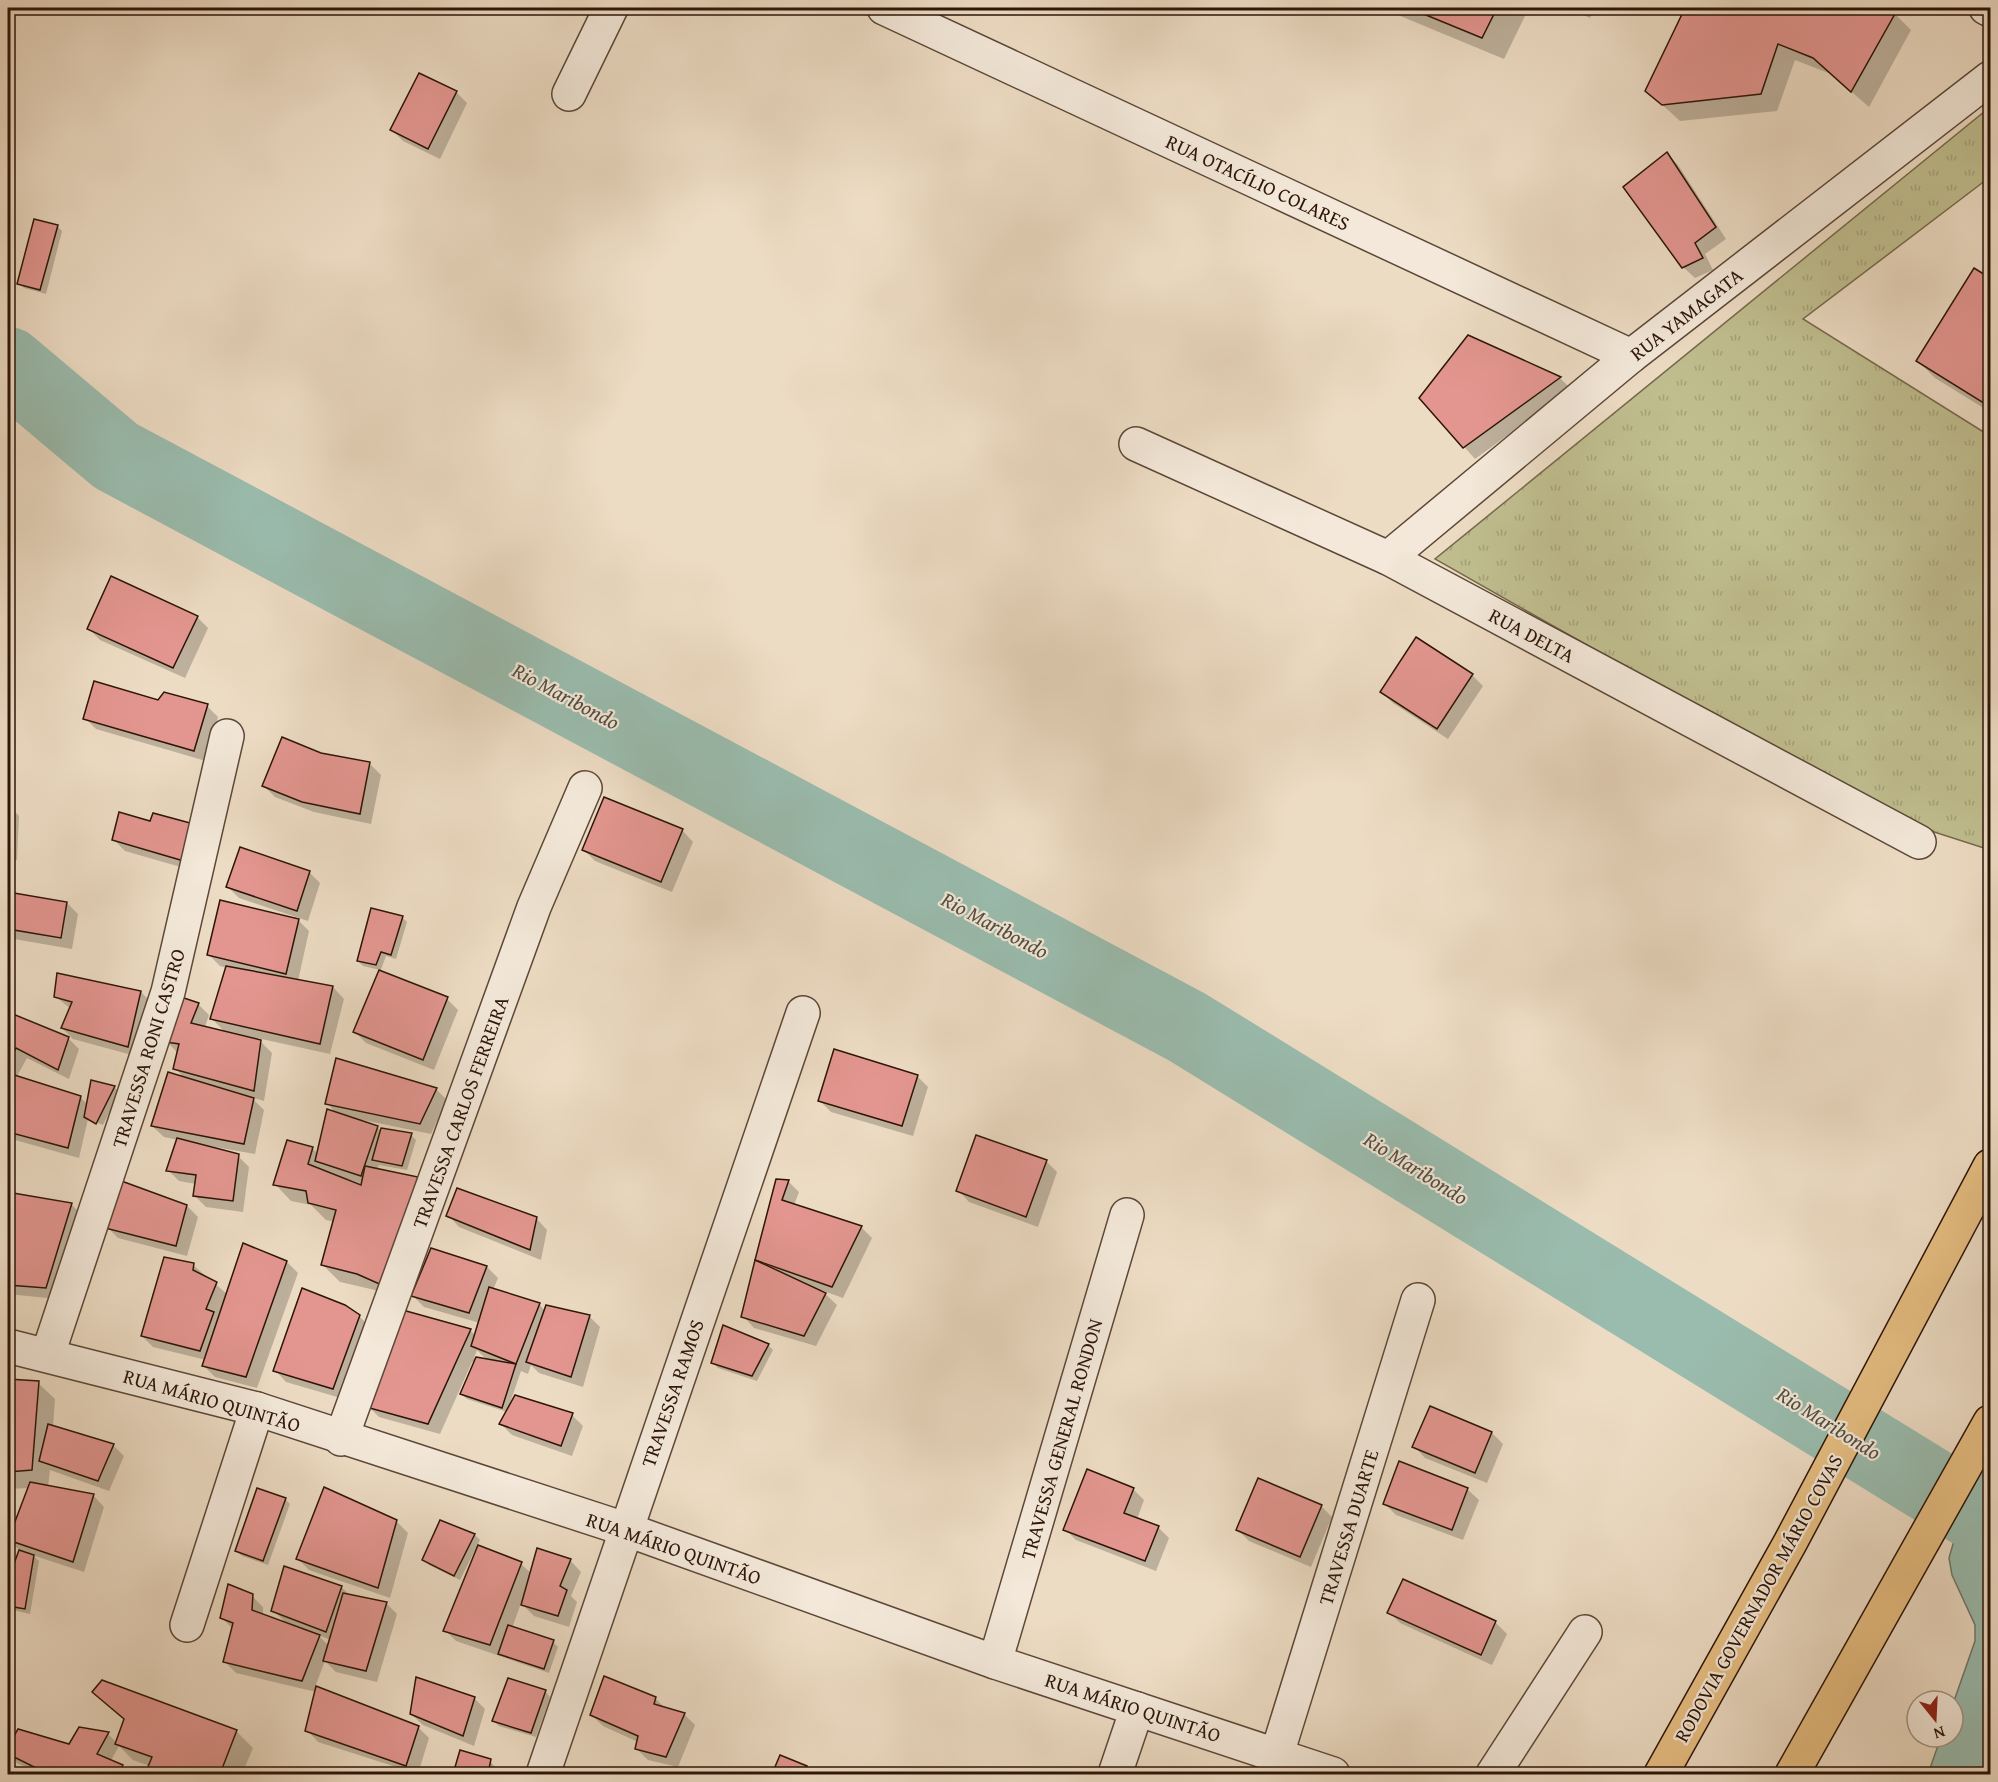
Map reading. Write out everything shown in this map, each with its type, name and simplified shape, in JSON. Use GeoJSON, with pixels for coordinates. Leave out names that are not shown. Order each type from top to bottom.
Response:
{"type":"FeatureCollection","features":[{"type":"Feature","properties":{"kind":"highway","name":"RODOVIA GOVERNADOR MÁRIO COVAS"},"geometry":{"type":"LineString","coordinates":[[1661,1774],[1790,1543],[1990,1166]]}},
{"type":"Feature","properties":{"kind":"highway"},"geometry":{"type":"LineString","coordinates":[[1792,1774],[1990,1422]]}},
{"type":"Feature","properties":{"kind":"street"},"geometry":{"type":"LineString","coordinates":[[569,94],[611,8]]}},
{"type":"Feature","properties":{"kind":"street","name":"RUA OTACÍLIO COLARES"},"geometry":{"type":"LineString","coordinates":[[884,8],[1631,356]]}},
{"type":"Feature","properties":{"kind":"street"},"geometry":{"type":"LineString","coordinates":[[1986,8],[1990,10]]}},
{"type":"Feature","properties":{"kind":"street","name":"RUA YAMAGATA"},"geometry":{"type":"LineString","coordinates":[[1388,558],[1631,356],[1990,78]]}},
{"type":"Feature","properties":{"kind":"street","name":"RUA DELTA"},"geometry":{"type":"LineString","coordinates":[[1136,444],[1388,558],[1920,842]]}},
{"type":"Feature","properties":{"kind":"street","name":"TRAVESSA RONI CASTRO"},"geometry":{"type":"LineString","coordinates":[[48,1354],[168,992],[227,735]]}},
{"type":"Feature","properties":{"kind":"street","name":"TRAVESSA CARLOS FERREIRA"},"geometry":{"type":"LineString","coordinates":[[341,1438],[534,907],[585,788]]}},
{"type":"Feature","properties":{"kind":"street","name":"TRAVESSA RAMOS"},"geometry":{"type":"LineString","coordinates":[[543,1774],[803,1013]]}},
{"type":"Feature","properties":{"kind":"street","name":"TRAVESSA GENERAL RONDON"},"geometry":{"type":"LineString","coordinates":[[995,1662],[1127,1215]]}},
{"type":"Feature","properties":{"kind":"street","name":"TRAVESSA DUARTE"},"geometry":{"type":"LineString","coordinates":[[1277,1754],[1418,1300]]}},
{"type":"Feature","properties":{"kind":"street","name":"RUA MÁRIO QUINTÃO"},"geometry":{"type":"LineString","coordinates":[[8,1346],[48,1354],[256,1409],[625,1529],[995,1662],[1333,1774]]}},
{"type":"Feature","properties":{"kind":"street"},"geometry":{"type":"LineString","coordinates":[[187,1625],[256,1409]]}},
{"type":"Feature","properties":{"kind":"street"},"geometry":{"type":"LineString","coordinates":[[1493,1774],[1585,1632]]}},
{"type":"Feature","properties":{"kind":"street"},"geometry":{"type":"LineString","coordinates":[[1115,1774],[1137,1709]]}},
{"type":"Feature","properties":{"kind":"green space"},"geometry":{"type":"Polygon","coordinates":[[[1990,107],[1990,177],[1803,319],[1990,436],[1990,850],[1894,819],[1435,559],[1990,107]]]}},
{"type":"Feature","properties":{"kind":"shaded area"},"geometry":{"type":"Polygon","coordinates":[[[1990,1480],[1990,1774],[1928,1774],[1937,1749],[1965,1749],[1965,1689],[1958,1689],[1975,1641],[1975,1625],[1952,1575],[1949,1558],[1953,1544],[1990,1480]]]}},
{"type":"Feature","properties":{"kind":"building"},"geometry":{"type":"Polygon","coordinates":[[[1409,8],[1497,8],[1482,38],[1409,8]]]}},
{"type":"Feature","properties":{"kind":"building"},"geometry":{"type":"Polygon","coordinates":[[[1685,8],[1882,8],[1896,12],[1851,92],[1813,58],[1778,44],[1761,94],[1662,105],[1645,91],[1685,8]]]}},
{"type":"Feature","properties":{"kind":"building"},"geometry":{"type":"Polygon","coordinates":[[[419,73],[457,91],[428,149],[390,130],[419,73]]]}},
{"type":"Feature","properties":{"kind":"building"},"geometry":{"type":"Polygon","coordinates":[[[1667,152],[1716,227],[1695,243],[1703,258],[1682,268],[1623,187],[1667,152]]]}},
{"type":"Feature","properties":{"kind":"building"},"geometry":{"type":"Polygon","coordinates":[[[34,219],[58,225],[40,290],[17,284],[34,219]]]}},
{"type":"Feature","properties":{"kind":"building"},"geometry":{"type":"Polygon","coordinates":[[[1974,268],[1990,278],[1990,407],[1916,361],[1974,268]]]}},
{"type":"Feature","properties":{"kind":"building"},"geometry":{"type":"Polygon","coordinates":[[[1468,335],[1561,377],[1463,448],[1419,398],[1468,335]]]}},
{"type":"Feature","properties":{"kind":"building"},"geometry":{"type":"Polygon","coordinates":[[[111,576],[198,616],[173,668],[87,629],[111,576]]]}},
{"type":"Feature","properties":{"kind":"building"},"geometry":{"type":"Polygon","coordinates":[[[1416,637],[1473,674],[1437,729],[1380,692],[1416,637]]]}},
{"type":"Feature","properties":{"kind":"building"},"geometry":{"type":"Polygon","coordinates":[[[94,681],[158,700],[164,692],[208,704],[194,751],[83,719],[94,681]]]}},
{"type":"Feature","properties":{"kind":"building"},"geometry":{"type":"Polygon","coordinates":[[[282,737],[321,753],[370,762],[360,814],[302,802],[262,786],[282,737]]]}},
{"type":"Feature","properties":{"kind":"building"},"geometry":{"type":"Polygon","coordinates":[[[604,797],[683,829],[661,882],[582,850],[604,797]]]}},
{"type":"Feature","properties":{"kind":"building"},"geometry":{"type":"Polygon","coordinates":[[[119,812],[150,821],[153,813],[205,827],[194,864],[112,840],[119,812]]]}},
{"type":"Feature","properties":{"kind":"building"},"geometry":{"type":"Polygon","coordinates":[[[240,847],[310,871],[297,911],[226,887],[240,847]]]}},
{"type":"Feature","properties":{"kind":"building"},"geometry":{"type":"Polygon","coordinates":[[[8,892],[67,902],[61,938],[8,929],[8,892]]]}},
{"type":"Feature","properties":{"kind":"building"},"geometry":{"type":"Polygon","coordinates":[[[220,900],[299,919],[286,974],[207,955],[220,900]]]}},
{"type":"Feature","properties":{"kind":"building"},"geometry":{"type":"Polygon","coordinates":[[[371,908],[403,916],[391,955],[381,952],[376,965],[357,961],[371,908]]]}},
{"type":"Feature","properties":{"kind":"building"},"geometry":{"type":"Polygon","coordinates":[[[226,966],[333,986],[320,1044],[210,1019],[226,966]]]}},
{"type":"Feature","properties":{"kind":"building"},"geometry":{"type":"Polygon","coordinates":[[[379,970],[448,997],[423,1060],[353,1032],[379,970]]]}},
{"type":"Feature","properties":{"kind":"building"},"geometry":{"type":"Polygon","coordinates":[[[57,973],[141,991],[128,1047],[61,1028],[72,1002],[54,997],[57,973]]]}},
{"type":"Feature","properties":{"kind":"building"},"geometry":{"type":"Polygon","coordinates":[[[178,996],[199,1003],[191,1023],[261,1040],[254,1091],[173,1069],[179,1044],[165,1042],[178,996]]]}},
{"type":"Feature","properties":{"kind":"building"},"geometry":{"type":"Polygon","coordinates":[[[8,1012],[69,1037],[58,1070],[16,1048],[8,1063],[8,1012]]]}},
{"type":"Feature","properties":{"kind":"building"},"geometry":{"type":"Polygon","coordinates":[[[834,1049],[918,1075],[902,1126],[818,1101],[834,1049]]]}},
{"type":"Feature","properties":{"kind":"building"},"geometry":{"type":"Polygon","coordinates":[[[336,1058],[437,1088],[420,1124],[325,1104],[336,1058]]]}},
{"type":"Feature","properties":{"kind":"building"},"geometry":{"type":"Polygon","coordinates":[[[168,1072],[254,1098],[244,1144],[151,1126],[168,1072]]]}},
{"type":"Feature","properties":{"kind":"building"},"geometry":{"type":"Polygon","coordinates":[[[8,1073],[81,1096],[68,1148],[8,1132],[8,1073]]]}},
{"type":"Feature","properties":{"kind":"building"},"geometry":{"type":"Polygon","coordinates":[[[91,1080],[115,1086],[96,1124],[84,1117],[91,1080]]]}},
{"type":"Feature","properties":{"kind":"building"},"geometry":{"type":"Polygon","coordinates":[[[327,1109],[378,1126],[361,1176],[315,1161],[327,1109]]]}},
{"type":"Feature","properties":{"kind":"building"},"geometry":{"type":"Polygon","coordinates":[[[381,1128],[412,1133],[402,1166],[372,1160],[381,1128]]]}},
{"type":"Feature","properties":{"kind":"building"},"geometry":{"type":"Polygon","coordinates":[[[976,1135],[1047,1160],[1026,1217],[956,1191],[976,1135]]]}},
{"type":"Feature","properties":{"kind":"building"},"geometry":{"type":"Polygon","coordinates":[[[177,1138],[239,1154],[233,1201],[193,1196],[196,1175],[166,1171],[177,1138]]]}},
{"type":"Feature","properties":{"kind":"building"},"geometry":{"type":"Polygon","coordinates":[[[287,1140],[313,1147],[308,1164],[361,1185],[365,1166],[418,1177],[384,1286],[357,1274],[321,1265],[336,1210],[308,1203],[306,1191],[273,1185],[287,1140]]]}},
{"type":"Feature","properties":{"kind":"building"},"geometry":{"type":"Polygon","coordinates":[[[116,1179],[187,1205],[176,1246],[105,1228],[116,1179]]]}},
{"type":"Feature","properties":{"kind":"building"},"geometry":{"type":"Polygon","coordinates":[[[776,1179],[789,1180],[782,1200],[862,1226],[832,1287],[755,1260],[776,1179]]]}},
{"type":"Feature","properties":{"kind":"building"},"geometry":{"type":"Polygon","coordinates":[[[457,1188],[537,1217],[530,1250],[446,1216],[457,1188]]]}},
{"type":"Feature","properties":{"kind":"building"},"geometry":{"type":"Polygon","coordinates":[[[13,1193],[72,1203],[46,1288],[8,1285],[8,1216],[13,1193]]]}},
{"type":"Feature","properties":{"kind":"building"},"geometry":{"type":"Polygon","coordinates":[[[243,1243],[287,1261],[246,1377],[202,1366],[243,1243]]]}},
{"type":"Feature","properties":{"kind":"building"},"geometry":{"type":"Polygon","coordinates":[[[431,1248],[487,1266],[469,1313],[411,1296],[431,1248]]]}},
{"type":"Feature","properties":{"kind":"building"},"geometry":{"type":"Polygon","coordinates":[[[164,1257],[194,1263],[193,1270],[217,1282],[206,1309],[214,1312],[200,1351],[141,1336],[164,1257]]]}},
{"type":"Feature","properties":{"kind":"building"},"geometry":{"type":"Polygon","coordinates":[[[755,1260],[826,1293],[804,1336],[741,1317],[755,1260]]]}},
{"type":"Feature","properties":{"kind":"building"},"geometry":{"type":"Polygon","coordinates":[[[489,1287],[540,1303],[516,1364],[471,1346],[489,1287]]]}},
{"type":"Feature","properties":{"kind":"building"},"geometry":{"type":"Polygon","coordinates":[[[302,1288],[345,1305],[360,1315],[333,1389],[273,1371],[302,1288]]]}},
{"type":"Feature","properties":{"kind":"building"},"geometry":{"type":"Polygon","coordinates":[[[546,1305],[590,1315],[571,1377],[526,1362],[546,1305]]]}},
{"type":"Feature","properties":{"kind":"building"},"geometry":{"type":"Polygon","coordinates":[[[399,1309],[471,1329],[428,1424],[366,1407],[399,1309]]]}},
{"type":"Feature","properties":{"kind":"building"},"geometry":{"type":"Polygon","coordinates":[[[723,1325],[769,1344],[752,1376],[711,1363],[723,1325]]]}},
{"type":"Feature","properties":{"kind":"building"},"geometry":{"type":"Polygon","coordinates":[[[476,1357],[516,1364],[502,1408],[460,1394],[476,1357]]]}},
{"type":"Feature","properties":{"kind":"building"},"geometry":{"type":"Polygon","coordinates":[[[8,1379],[39,1381],[32,1470],[8,1472],[8,1379]]]}},
{"type":"Feature","properties":{"kind":"building"},"geometry":{"type":"Polygon","coordinates":[[[515,1395],[573,1413],[561,1446],[499,1424],[515,1395]]]}},
{"type":"Feature","properties":{"kind":"building"},"geometry":{"type":"Polygon","coordinates":[[[1430,1406],[1492,1432],[1475,1473],[1412,1447],[1430,1406]]]}},
{"type":"Feature","properties":{"kind":"building"},"geometry":{"type":"Polygon","coordinates":[[[48,1424],[114,1444],[98,1481],[39,1461],[48,1424]]]}},
{"type":"Feature","properties":{"kind":"building"},"geometry":{"type":"Polygon","coordinates":[[[1399,1461],[1468,1488],[1452,1530],[1383,1504],[1399,1461]]]}},
{"type":"Feature","properties":{"kind":"building"},"geometry":{"type":"Polygon","coordinates":[[[1087,1469],[1134,1488],[1124,1513],[1159,1526],[1145,1561],[1063,1530],[1087,1469]]]}},
{"type":"Feature","properties":{"kind":"building"},"geometry":{"type":"Polygon","coordinates":[[[1258,1478],[1322,1505],[1300,1557],[1236,1530],[1258,1478]]]}},
{"type":"Feature","properties":{"kind":"building"},"geometry":{"type":"Polygon","coordinates":[[[30,1482],[94,1494],[73,1562],[8,1540],[30,1482]]]}},
{"type":"Feature","properties":{"kind":"building"},"geometry":{"type":"Polygon","coordinates":[[[324,1487],[397,1520],[378,1588],[296,1559],[324,1487]]]}},
{"type":"Feature","properties":{"kind":"building"},"geometry":{"type":"Polygon","coordinates":[[[257,1488],[286,1498],[263,1561],[235,1551],[257,1488]]]}},
{"type":"Feature","properties":{"kind":"building"},"geometry":{"type":"Polygon","coordinates":[[[440,1520],[475,1534],[454,1576],[422,1560],[440,1520]]]}},
{"type":"Feature","properties":{"kind":"building"},"geometry":{"type":"Polygon","coordinates":[[[478,1545],[522,1562],[490,1645],[443,1631],[478,1545]]]}},
{"type":"Feature","properties":{"kind":"building"},"geometry":{"type":"Polygon","coordinates":[[[537,1548],[571,1559],[560,1586],[567,1590],[558,1616],[521,1605],[537,1548]]]}},
{"type":"Feature","properties":{"kind":"building"},"geometry":{"type":"Polygon","coordinates":[[[19,1550],[34,1555],[25,1609],[8,1606],[8,1572],[11,1572],[19,1550]]]}},
{"type":"Feature","properties":{"kind":"building"},"geometry":{"type":"Polygon","coordinates":[[[284,1566],[342,1586],[326,1632],[271,1611],[284,1566]]]}},
{"type":"Feature","properties":{"kind":"building"},"geometry":{"type":"Polygon","coordinates":[[[1403,1579],[1496,1621],[1481,1655],[1387,1613],[1403,1579]]]}},
{"type":"Feature","properties":{"kind":"building"},"geometry":{"type":"Polygon","coordinates":[[[228,1584],[253,1594],[252,1610],[320,1635],[302,1681],[223,1662],[233,1623],[220,1618],[228,1584]]]}},
{"type":"Feature","properties":{"kind":"building"},"geometry":{"type":"Polygon","coordinates":[[[343,1593],[387,1602],[366,1671],[323,1661],[343,1593]]]}},
{"type":"Feature","properties":{"kind":"building"},"geometry":{"type":"Polygon","coordinates":[[[508,1625],[554,1640],[544,1669],[498,1654],[508,1625]]]}},
{"type":"Feature","properties":{"kind":"building"},"geometry":{"type":"Polygon","coordinates":[[[604,1676],[656,1697],[654,1704],[685,1713],[666,1757],[635,1749],[638,1736],[590,1715],[604,1676]]]}},
{"type":"Feature","properties":{"kind":"building"},"geometry":{"type":"Polygon","coordinates":[[[416,1677],[475,1697],[463,1736],[410,1714],[416,1677]]]}},
{"type":"Feature","properties":{"kind":"building"},"geometry":{"type":"Polygon","coordinates":[[[508,1678],[546,1690],[531,1733],[492,1721],[508,1678]]]}},
{"type":"Feature","properties":{"kind":"building"},"geometry":{"type":"Polygon","coordinates":[[[102,1680],[237,1730],[220,1774],[145,1774],[152,1757],[115,1744],[124,1719],[92,1692],[102,1680]]]}},
{"type":"Feature","properties":{"kind":"building"},"geometry":{"type":"Polygon","coordinates":[[[316,1686],[419,1726],[406,1766],[305,1731],[316,1686]]]}},
{"type":"Feature","properties":{"kind":"building"},"geometry":{"type":"Polygon","coordinates":[[[79,1727],[109,1732],[97,1754],[123,1765],[119,1774],[48,1774],[8,1754],[8,1747],[18,1729],[69,1744],[79,1727]]]}},
{"type":"Feature","properties":{"kind":"building"},"geometry":{"type":"Polygon","coordinates":[[[460,1750],[491,1759],[488,1774],[453,1774],[460,1750]]]}},
{"type":"Feature","properties":{"kind":"building"},"geometry":{"type":"Polygon","coordinates":[[[780,1755],[807,1766],[803,1774],[772,1774],[780,1755]]]}},
{"type":"Feature","properties":{"kind":"waterway","name":"Rio Maribondo"},"geometry":{"type":"LineString","coordinates":[[8,365],[116,456],[1187,1027],[1971,1510]]}}]}
